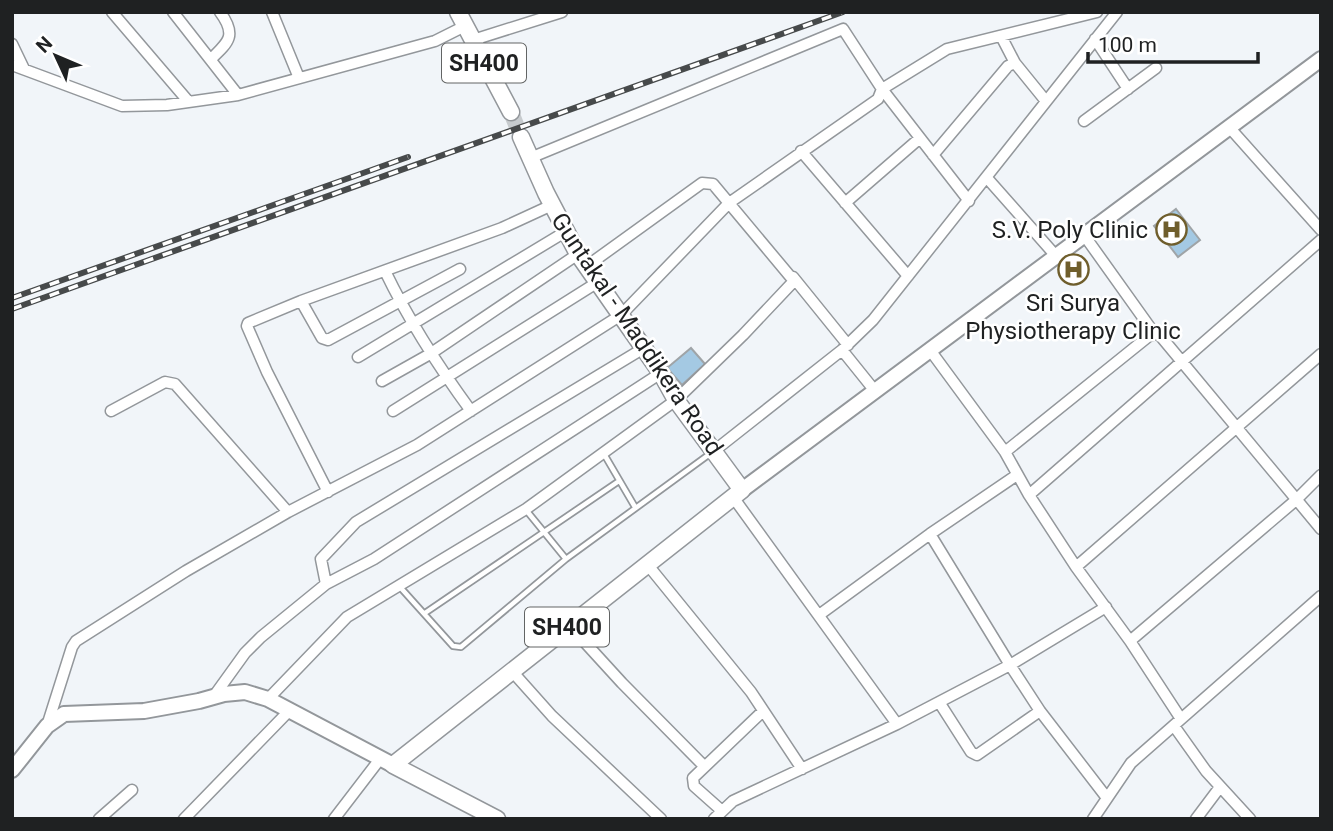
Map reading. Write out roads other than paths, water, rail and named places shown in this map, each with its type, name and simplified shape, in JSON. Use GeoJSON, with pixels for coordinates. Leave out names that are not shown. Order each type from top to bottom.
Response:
{"type":"FeatureCollection","features":[{"type":"Feature","properties":{"kind":"main road","name":"SH400"},"geometry":{"type":"LineString","coordinates":[[466,26],[511,113]]}},
{"type":"Feature","properties":{"kind":"main road","name":"Guntakal - Maddikera Road"},"geometry":{"type":"LineString","coordinates":[[521,137],[565,232],[661,373],[676,400],[714,450],[737,494]]}},
{"type":"Feature","properties":{"kind":"main road","name":"SH400"},"geometry":{"type":"LineString","coordinates":[[386,762],[511,670],[737,494]]}},
{"type":"Feature","properties":{"kind":"main road"},"geometry":{"type":"LineString","coordinates":[[386,762],[497,819]]}},
{"type":"Feature","properties":{"kind":"street"},"geometry":{"type":"LineString","coordinates":[[112,12],[188,101]]}},
{"type":"Feature","properties":{"kind":"street"},"geometry":{"type":"LineString","coordinates":[[173,12],[238,95]]}},
{"type":"Feature","properties":{"kind":"street"},"geometry":{"type":"LineString","coordinates":[[211,59],[227,44],[231,34],[220,12]]}},
{"type":"Feature","properties":{"kind":"street"},"geometry":{"type":"LineString","coordinates":[[272,12],[299,78]]}},
{"type":"Feature","properties":{"kind":"street"},"geometry":{"type":"LineString","coordinates":[[12,65],[122,106],[167,105],[238,95],[435,41],[466,26],[562,12]]}},
{"type":"Feature","properties":{"kind":"street"},"geometry":{"type":"LineString","coordinates":[[47,726],[76,641],[186,571],[288,512],[417,445],[621,315],[729,203],[877,99],[882,89],[947,49],[1097,12]]}},
{"type":"Feature","properties":{"kind":"street"},"geometry":{"type":"LineString","coordinates":[[714,450],[845,347],[873,320],[1117,12]]}},
{"type":"Feature","properties":{"kind":"street"},"geometry":{"type":"LineString","coordinates":[[530,158],[843,29],[882,89],[969,201]]}},
{"type":"Feature","properties":{"kind":"street"},"geometry":{"type":"LineString","coordinates":[[1001,36],[1015,64],[1045,100]]}},
{"type":"Feature","properties":{"kind":"street"},"geometry":{"type":"LineString","coordinates":[[1095,39],[1128,89]]}},
{"type":"Feature","properties":{"kind":"street"},"geometry":{"type":"LineString","coordinates":[[12,44],[24,69]]}},
{"type":"Feature","properties":{"kind":"street"},"geometry":{"type":"LineString","coordinates":[[897,724],[737,494],[1321,59]]}},
{"type":"Feature","properties":{"kind":"street"},"geometry":{"type":"LineString","coordinates":[[933,155],[1008,66],[1015,64]]}},
{"type":"Feature","properties":{"kind":"street"},"geometry":{"type":"LineString","coordinates":[[1084,121],[1156,68]]}},
{"type":"Feature","properties":{"kind":"street"},"geometry":{"type":"LineString","coordinates":[[1229,127],[1321,230]]}},
{"type":"Feature","properties":{"kind":"street"},"geometry":{"type":"LineString","coordinates":[[845,203],[920,138]]}},
{"type":"Feature","properties":{"kind":"street"},"geometry":{"type":"LineString","coordinates":[[801,151],[908,276]]}},
{"type":"Feature","properties":{"kind":"street"},"geometry":{"type":"LineString","coordinates":[[987,178],[1056,256]]}},
{"type":"Feature","properties":{"kind":"street"},"geometry":{"type":"LineString","coordinates":[[382,382],[702,183],[713,184],[793,277],[875,391]]}},
{"type":"Feature","properties":{"kind":"street"},"geometry":{"type":"LineString","coordinates":[[328,492],[267,372],[247,326],[250,320],[502,228],[552,205]]}},
{"type":"Feature","properties":{"kind":"street"},"geometry":{"type":"LineString","coordinates":[[358,357],[565,232]]}},
{"type":"Feature","properties":{"kind":"street"},"geometry":{"type":"LineString","coordinates":[[1084,235],[1154,333],[1162,336],[1321,529]]}},
{"type":"Feature","properties":{"kind":"street"},"geometry":{"type":"LineString","coordinates":[[1029,495],[1321,240]]}},
{"type":"Feature","properties":{"kind":"street"},"geometry":{"type":"LineString","coordinates":[[301,301],[322,338],[328,340],[460,269]]}},
{"type":"Feature","properties":{"kind":"street"},"geometry":{"type":"LineString","coordinates":[[385,271],[430,354],[471,411]]}},
{"type":"Feature","properties":{"kind":"street"},"geometry":{"type":"LineString","coordinates":[[268,699],[347,617],[526,509],[676,400],[793,284],[793,277]]}},
{"type":"Feature","properties":{"kind":"street"},"geometry":{"type":"LineString","coordinates":[[393,411],[598,282]]}},
{"type":"Feature","properties":{"kind":"street"},"geometry":{"type":"LineString","coordinates":[[1005,452],[1154,333]]}},
{"type":"Feature","properties":{"kind":"street"},"geometry":{"type":"LineString","coordinates":[[326,584],[321,559],[356,522],[644,348]]}},
{"type":"Feature","properties":{"kind":"street"},"geometry":{"type":"LineString","coordinates":[[930,350],[1005,452],[1029,495],[1076,567],[1130,641],[1178,723],[1220,787],[1250,819]]}},
{"type":"Feature","properties":{"kind":"street"},"geometry":{"type":"LineString","coordinates":[[1076,567],[1321,354]]}},
{"type":"Feature","properties":{"kind":"street"},"geometry":{"type":"LineString","coordinates":[[214,697],[245,653],[326,584],[374,559],[661,373]]}},
{"type":"Feature","properties":{"kind":"street"},"geometry":{"type":"LineString","coordinates":[[111,411],[165,382],[175,384],[288,512]]}},
{"type":"Feature","properties":{"kind":"street"},"geometry":{"type":"LineString","coordinates":[[819,615],[929,534],[1017,475]]}},
{"type":"Feature","properties":{"kind":"street"},"geometry":{"type":"LineString","coordinates":[[1130,641],[1296,500],[1321,475]]}},
{"type":"Feature","properties":{"kind":"street"},"geometry":{"type":"LineString","coordinates":[[929,534],[1040,711],[1107,798]]}},
{"type":"Feature","properties":{"kind":"street"},"geometry":{"type":"LineString","coordinates":[[647,564],[751,692],[802,769]]}},
{"type":"Feature","properties":{"kind":"street"},"geometry":{"type":"LineString","coordinates":[[1093,819],[1131,763],[1321,596]]}},
{"type":"Feature","properties":{"kind":"street"},"geometry":{"type":"LineString","coordinates":[[714,819],[733,801],[897,724],[1010,665],[1105,607]]}},
{"type":"Feature","properties":{"kind":"street"},"geometry":{"type":"LineString","coordinates":[[569,625],[622,683],[704,765]]}},
{"type":"Feature","properties":{"kind":"street"},"geometry":{"type":"LineString","coordinates":[[511,670],[552,716],[661,819]]}},
{"type":"Feature","properties":{"kind":"street"},"geometry":{"type":"LineString","coordinates":[[12,770],[47,726],[64,714],[144,711],[245,692],[268,699],[386,762],[334,819]]}},
{"type":"Feature","properties":{"kind":"street"},"geometry":{"type":"LineString","coordinates":[[939,702],[974,755],[1040,711]]}},
{"type":"Feature","properties":{"kind":"street"},"geometry":{"type":"LineString","coordinates":[[184,819],[289,711]]}},
{"type":"Feature","properties":{"kind":"street"},"geometry":{"type":"LineString","coordinates":[[721,810],[694,786],[692,781],[704,765],[763,711]]}},
{"type":"Feature","properties":{"kind":"street"},"geometry":{"type":"LineString","coordinates":[[1196,819],[1220,787]]}},
{"type":"Feature","properties":{"kind":"street"},"geometry":{"type":"LineString","coordinates":[[99,819],[132,790]]}},
{"type":"Feature","properties":{"kind":"lane"},"geometry":{"type":"LineString","coordinates":[[400,586],[453,646],[461,647],[566,559],[714,450]]}},
{"type":"Feature","properties":{"kind":"lane"},"geometry":{"type":"LineString","coordinates":[[604,454],[635,508]]}},
{"type":"Feature","properties":{"kind":"lane"},"geometry":{"type":"LineString","coordinates":[[425,613],[619,481]]}},
{"type":"Feature","properties":{"kind":"lane"},"geometry":{"type":"LineString","coordinates":[[526,509],[566,559]]}},
{"type":"Feature","properties":{"kind":"tunnel"},"geometry":{"type":"LineString","coordinates":[[511,112],[521,137]]}},
{"type":"Feature","properties":{"kind":"railway"},"geometry":{"type":"LineString","coordinates":[[12,309],[843,12]]}},
{"type":"Feature","properties":{"kind":"railway"},"geometry":{"type":"LineString","coordinates":[[12,298],[408,157]]}},
{"type":"Feature","properties":{"kind":"place","name":"S.V. Poly Clinic"},"geometry":{"type":"Point","coordinates":[1171,230]}},
{"type":"Feature","properties":{"kind":"place","name":"Sri Surya Physiotherapy Clinic"},"geometry":{"type":"Point","coordinates":[1073,269]}}]}
